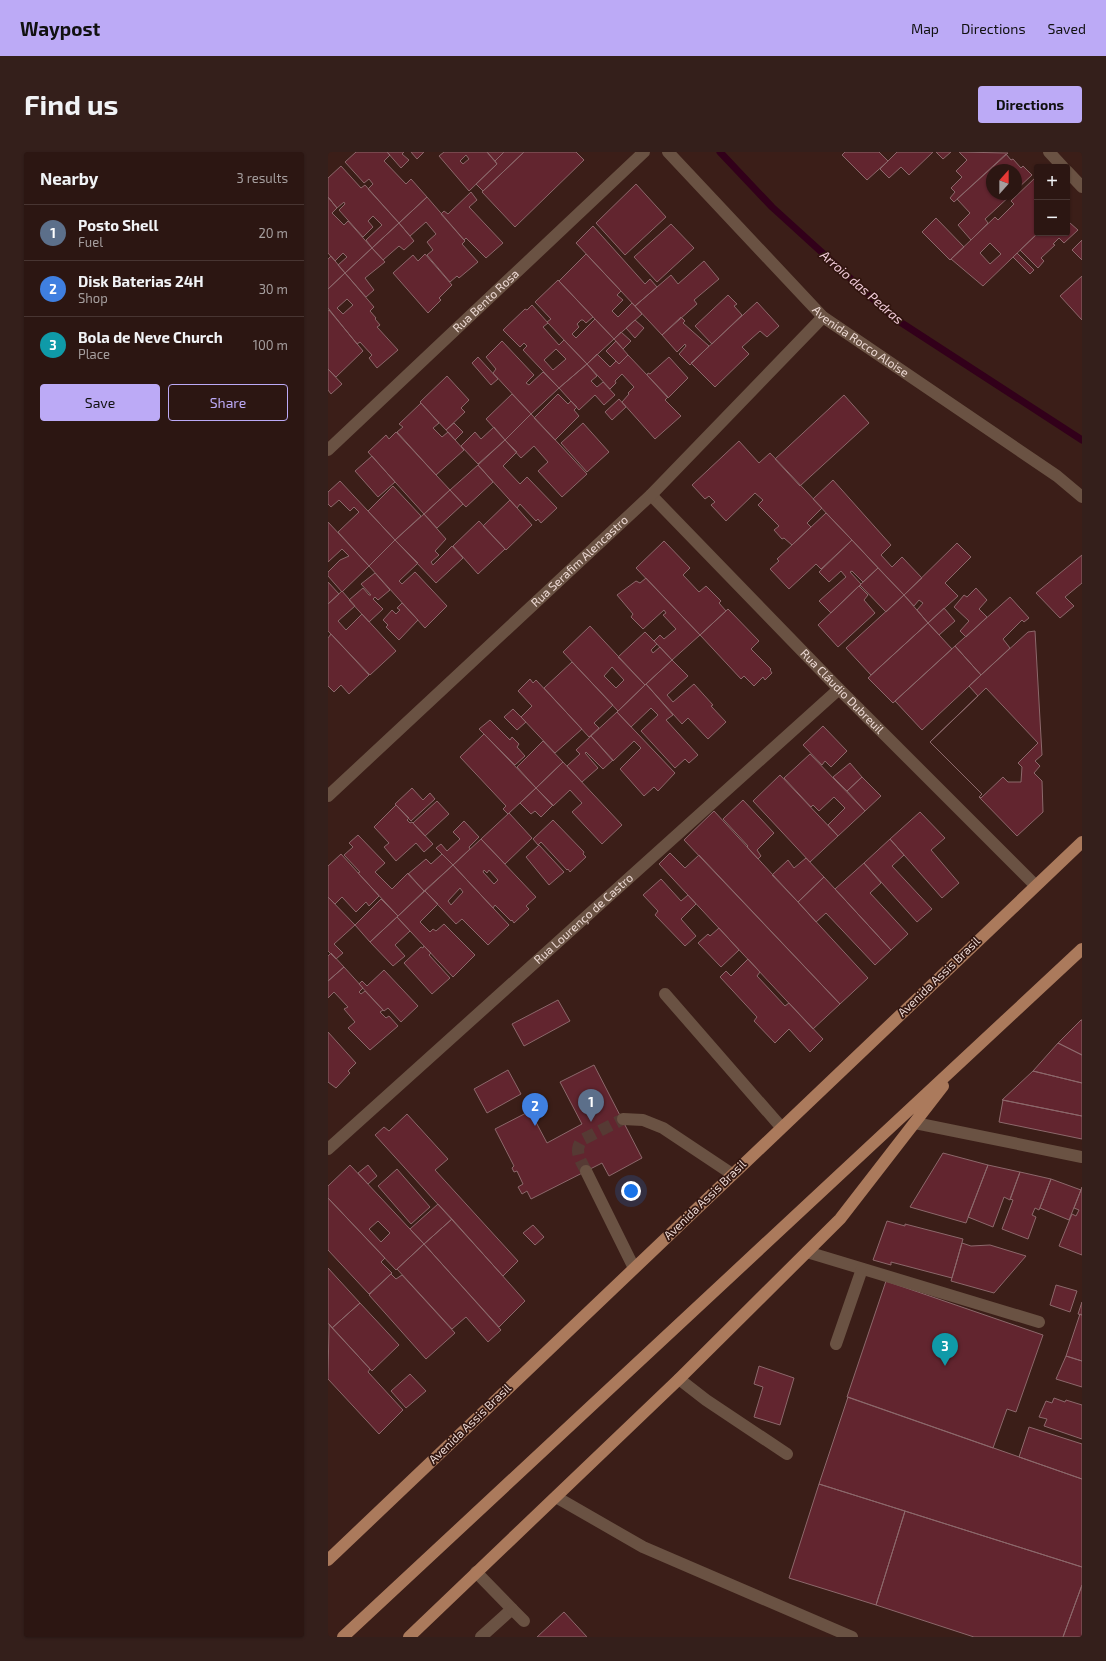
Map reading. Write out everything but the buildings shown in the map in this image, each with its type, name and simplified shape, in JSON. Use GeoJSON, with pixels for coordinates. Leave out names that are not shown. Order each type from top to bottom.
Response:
{"type":"FeatureCollection","features":[{"type":"Feature","properties":{"kind":"main road","name":"Avenida Assis Brasil"},"geometry":{"type":"LineString","coordinates":[[328,1560],[1035,885],[1082,842]]}},
{"type":"Feature","properties":{"kind":"main road"},"geometry":{"type":"LineString","coordinates":[[343,1637],[1082,949]]}},
{"type":"Feature","properties":{"kind":"main road"},"geometry":{"type":"LineString","coordinates":[[409,1637],[679,1379],[840,1219],[966,1056]]}},
{"type":"Feature","properties":{"kind":"street","name":"Rua Bento Rosa"},"geometry":{"type":"LineString","coordinates":[[328,450],[644,152]]}},
{"type":"Feature","properties":{"kind":"street","name":"Avenida Rocco Aloise"},"geometry":{"type":"LineString","coordinates":[[668,152],[824,317],[1057,476],[1082,497]]}},
{"type":"Feature","properties":{"kind":"street"},"geometry":{"type":"LineString","coordinates":[[1049,152],[1060,164]]}},
{"type":"Feature","properties":{"kind":"street"},"geometry":{"type":"LineString","coordinates":[[1070,174],[1082,187]]}},
{"type":"Feature","properties":{"kind":"street","name":"Rua Serafim Alencastro"},"geometry":{"type":"LineString","coordinates":[[328,796],[651,496],[824,317]]}},
{"type":"Feature","properties":{"kind":"street","name":"Rua Cláudio Dubreuil"},"geometry":{"type":"LineString","coordinates":[[651,496],[839,690],[1035,885]]}},
{"type":"Feature","properties":{"kind":"street","name":"Rua Lourenço de Castro"},"geometry":{"type":"LineString","coordinates":[[328,1149],[839,690]]}},
{"type":"Feature","properties":{"kind":"street"},"geometry":{"type":"LineString","coordinates":[[665,994],[781,1127]]}},
{"type":"Feature","properties":{"kind":"street"},"geometry":{"type":"LineString","coordinates":[[623,1119],[642,1120],[663,1128],[732,1174]]}},
{"type":"Feature","properties":{"kind":"street"},"geometry":{"type":"LineString","coordinates":[[915,1123],[1082,1157]]}},
{"type":"Feature","properties":{"kind":"street"},"geometry":{"type":"LineString","coordinates":[[586,1172],[634,1268]]}},
{"type":"Feature","properties":{"kind":"street"},"geometry":{"type":"LineString","coordinates":[[806,1252],[1039,1322]]}},
{"type":"Feature","properties":{"kind":"street"},"geometry":{"type":"LineString","coordinates":[[836,1344],[862,1269]]}},
{"type":"Feature","properties":{"kind":"street"},"geometry":{"type":"LineString","coordinates":[[679,1379],[706,1400],[787,1454]]}},
{"type":"Feature","properties":{"kind":"street"},"geometry":{"type":"LineString","coordinates":[[556,1497],[643,1547],[852,1637]]}},
{"type":"Feature","properties":{"kind":"street"},"geometry":{"type":"LineString","coordinates":[[476,1572],[524,1621]]}},
{"type":"Feature","properties":{"kind":"street"},"geometry":{"type":"LineString","coordinates":[[481,1637],[512,1609]]}},
{"type":"Feature","properties":{"kind":"waterway","name":"Arroio das Pedras"},"geometry":{"type":"LineString","coordinates":[[720,152],[772,207],[894,318],[1082,440]]}},
{"type":"Feature","properties":{"kind":"tunnel"},"geometry":{"type":"LineString","coordinates":[[586,1171],[580,1160],[578,1152],[579,1144],[582,1140],[623,1119]]}},
{"type":"Feature","properties":{"kind":"place","name":"Posto Shell"},"geometry":{"type":"Point","coordinates":[591,1122]}},
{"type":"Feature","properties":{"kind":"place","name":"Disk Baterias 24H"},"geometry":{"type":"Point","coordinates":[535,1126]}},
{"type":"Feature","properties":{"kind":"place","name":"Bola de Neve Church"},"geometry":{"type":"Point","coordinates":[945,1366]}}]}
